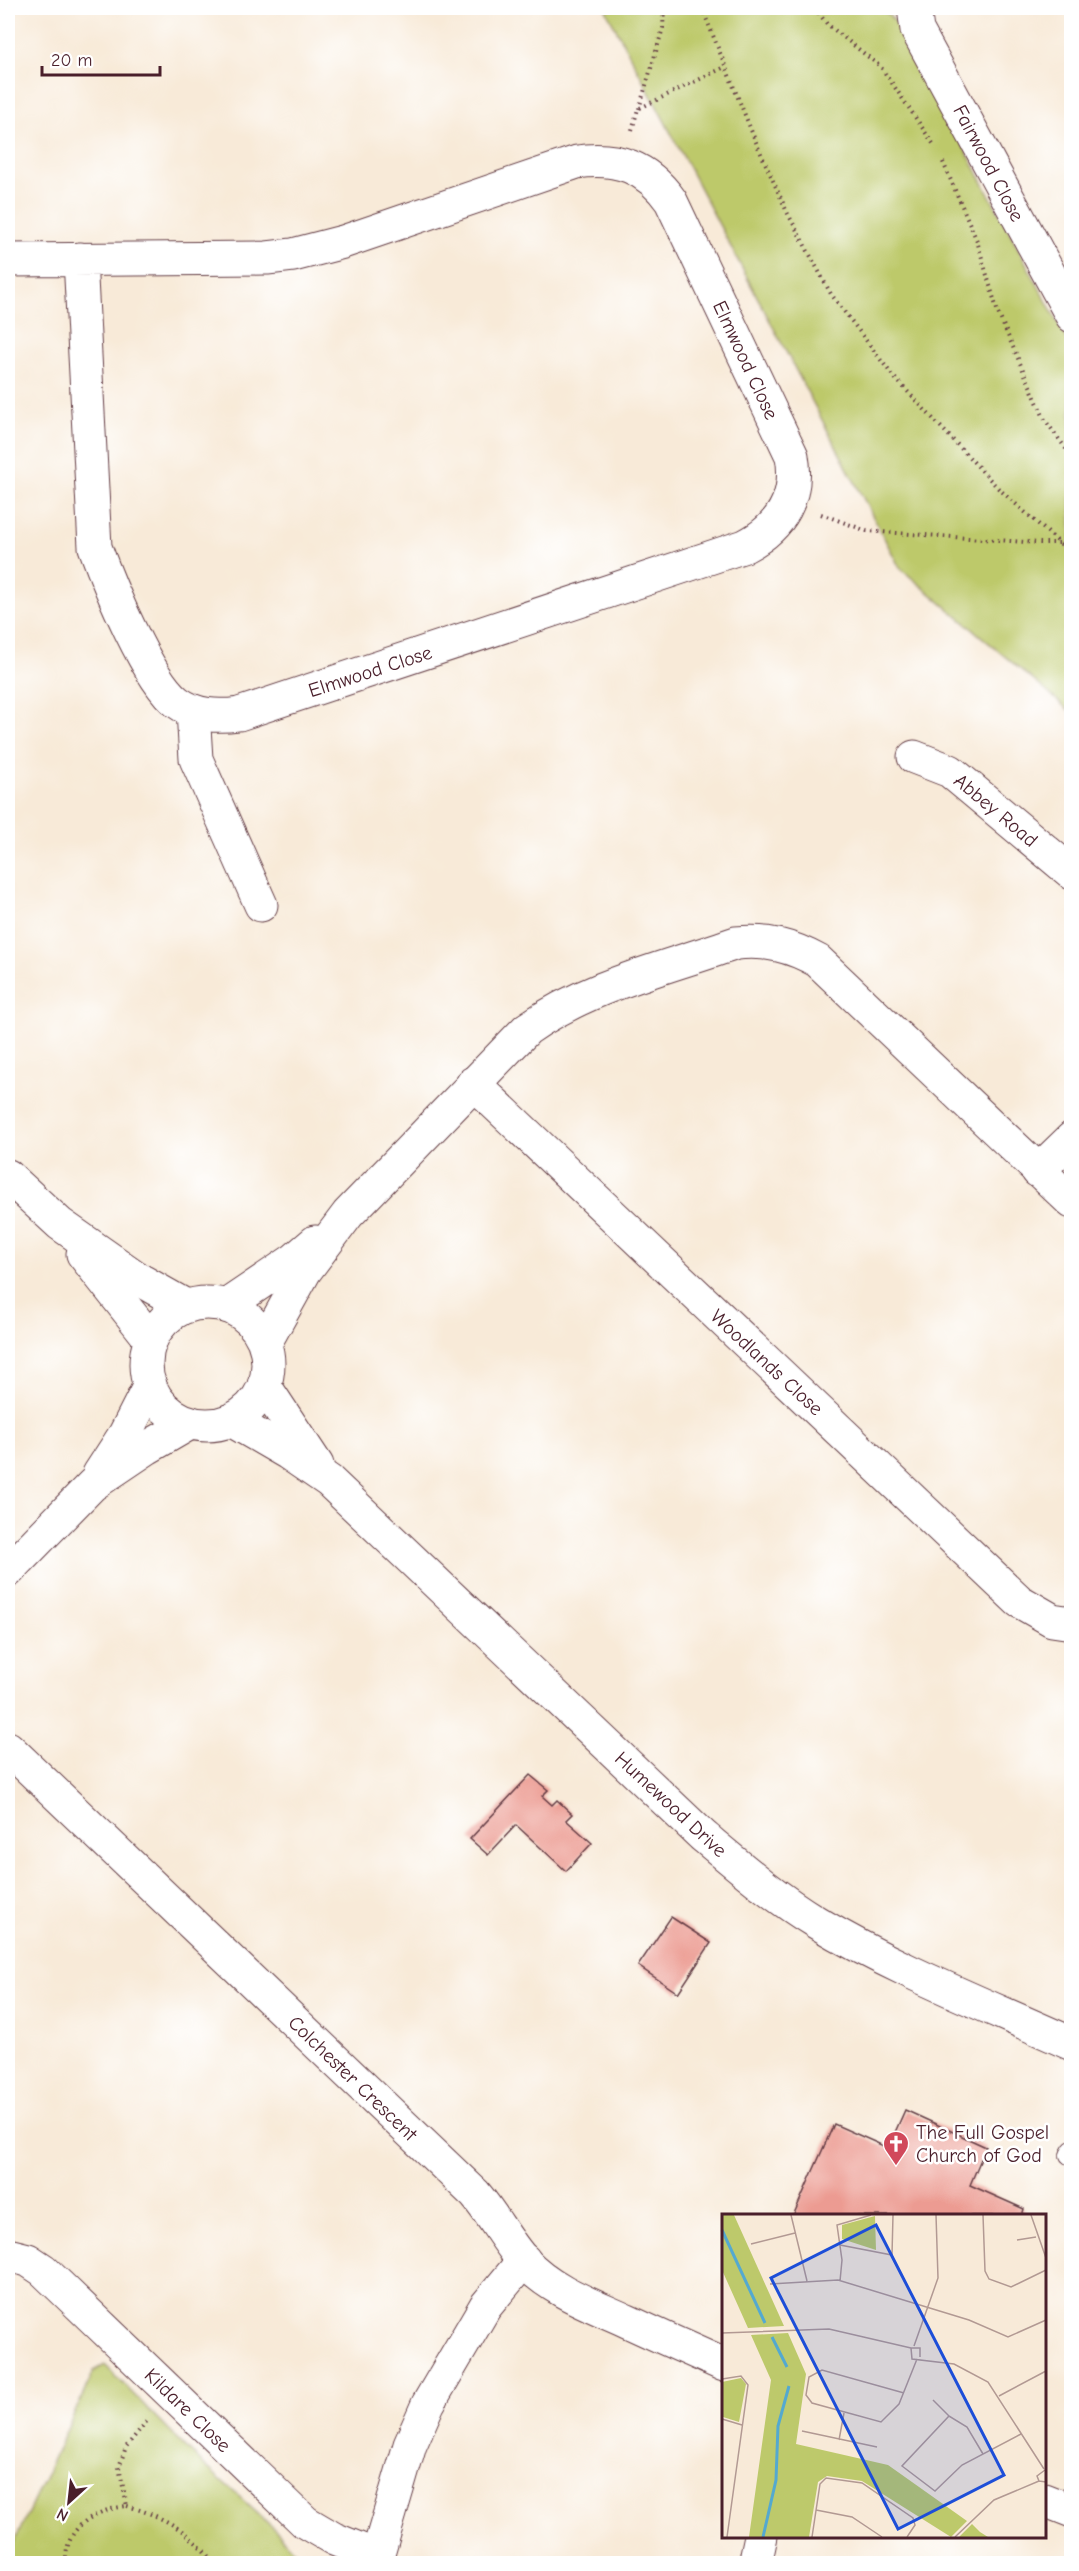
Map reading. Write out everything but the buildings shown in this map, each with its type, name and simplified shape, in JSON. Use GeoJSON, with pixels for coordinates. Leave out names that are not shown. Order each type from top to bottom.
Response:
{"type":"FeatureCollection","features":[{"type":"Feature","properties":{"kind":"street","name":"Fairwood Close"},"geometry":{"type":"LineString","coordinates":[[914,8],[917,30],[1071,316]]}},
{"type":"Feature","properties":{"kind":"street","name":"Elmwood Close"},"geometry":{"type":"LineString","coordinates":[[8,260],[80,259],[267,258],[294,255],[343,242],[577,162],[596,159],[623,163],[645,175],[662,189],[671,201],[792,456],[794,472],[789,503],[782,517],[772,529],[745,546],[239,714],[208,716],[193,711],[178,702],[165,690],[155,675],[110,587],[95,547],[80,259]]}},
{"type":"Feature","properties":{"kind":"street"},"geometry":{"type":"LineString","coordinates":[[193,711],[196,759],[261,905]]}},
{"type":"Feature","properties":{"kind":"street","name":"Abbey Road"},"geometry":{"type":"LineString","coordinates":[[914,757],[950,771],[1071,873]]}},
{"type":"Feature","properties":{"kind":"street"},"geometry":{"type":"LineString","coordinates":[[226,1306],[294,1260],[348,1214],[527,1029],[552,1011],[579,997],[736,943],[757,941],[777,944],[798,951],[818,962],[1071,1202]]}},
{"type":"Feature","properties":{"kind":"street","name":"Woodlands Close"},"geometry":{"type":"LineString","coordinates":[[473,1083],[1019,1601],[1052,1620],[1071,1623]]}},
{"type":"Feature","properties":{"kind":"street"},"geometry":{"type":"LineString","coordinates":[[1038,1171],[1071,1138]]}},
{"type":"Feature","properties":{"kind":"street"},"geometry":{"type":"LineString","coordinates":[[8,1176],[60,1224],[140,1280],[186,1306]]}},
{"type":"Feature","properties":{"kind":"street"},"geometry":{"type":"LineString","coordinates":[[265,1343],[305,1271],[348,1214]]}},
{"type":"Feature","properties":{"kind":"street"},"geometry":{"type":"LineString","coordinates":[[60,1224],[151,1340]]}},
{"type":"Feature","properties":{"kind":"street"},"geometry":{"type":"LineString","coordinates":[[213,1303],[226,1306],[249,1320],[265,1343],[268,1364],[264,1385],[251,1407],[231,1420],[210,1425],[190,1423],[180,1419],[162,1405],[150,1385],[146,1362],[151,1340],[165,1320],[186,1306],[213,1303]]}},
{"type":"Feature","properties":{"kind":"street"},"geometry":{"type":"LineString","coordinates":[[8,1571],[92,1485],[125,1434],[150,1385]]}},
{"type":"Feature","properties":{"kind":"street","name":"Humewood Drive"},"geometry":{"type":"LineString","coordinates":[[264,1385],[329,1481]]}},
{"type":"Feature","properties":{"kind":"street","name":"Humewood Drive"},"geometry":{"type":"LineString","coordinates":[[231,1420],[288,1453],[329,1481],[703,1836],[765,1888],[815,1922],[861,1946],[1071,2043]]}},
{"type":"Feature","properties":{"kind":"street"},"geometry":{"type":"LineString","coordinates":[[92,1485],[147,1448],[190,1423]]}},
{"type":"Feature","properties":{"kind":"street","name":"Colchester Crescent"},"geometry":{"type":"LineString","coordinates":[[8,1748],[475,2194],[494,2215],[524,2260],[556,2286],[594,2306],[722,2365]]}},
{"type":"Feature","properties":{"kind":"street","name":"Kildare Close"},"geometry":{"type":"LineString","coordinates":[[8,2255],[28,2260],[43,2270],[305,2522],[375,2560],[410,2445],[428,2404],[485,2307],[524,2260]]}},
{"type":"Feature","properties":{"kind":"street"},"geometry":{"type":"LineString","coordinates":[[1046,2501],[1071,2511]]}},
{"type":"Feature","properties":{"kind":"street"},"geometry":{"type":"LineString","coordinates":[[755,2564],[761,2538]]}},
{"type":"Feature","properties":{"kind":"path"},"geometry":{"type":"LineString","coordinates":[[623,163],[663,28],[664,8]]}},
{"type":"Feature","properties":{"kind":"path"},"geometry":{"type":"LineString","coordinates":[[702,8],[787,212],[831,294],[893,376],[998,488],[1071,554]]}},
{"type":"Feature","properties":{"kind":"path"},"geometry":{"type":"LineString","coordinates":[[815,8],[827,24],[881,67],[939,152],[977,241],[998,313],[1045,420],[1071,457]]}},
{"type":"Feature","properties":{"kind":"path"},"geometry":{"type":"LineString","coordinates":[[638,109],[725,66]]}},
{"type":"Feature","properties":{"kind":"path"},"geometry":{"type":"LineString","coordinates":[[789,503],[867,531],[1071,543]]}},
{"type":"Feature","properties":{"kind":"path"},"geometry":{"type":"LineString","coordinates":[[127,2506],[119,2467],[126,2447],[138,2430],[173,2395]]}},
{"type":"Feature","properties":{"kind":"path"},"geometry":{"type":"LineString","coordinates":[[66,2564],[67,2544],[79,2526],[100,2511],[127,2506],[157,2514],[179,2527],[199,2544],[214,2564]]}},
{"type":"Feature","properties":{"kind":"green space"},"geometry":{"type":"Polygon","coordinates":[[[605,8],[881,8],[898,24],[1071,347],[1071,712],[900,568],[605,8]]]}},
{"type":"Feature","properties":{"kind":"green space"},"geometry":{"type":"Polygon","coordinates":[[[105,2365],[188,2450],[267,2522],[307,2563],[8,2563],[8,2556],[94,2371],[105,2365]]]}},
{"type":"Feature","properties":{"kind":"place","name":"The Full Gospel Church of God"},"geometry":{"type":"Point","coordinates":[896,2167]}}]}
